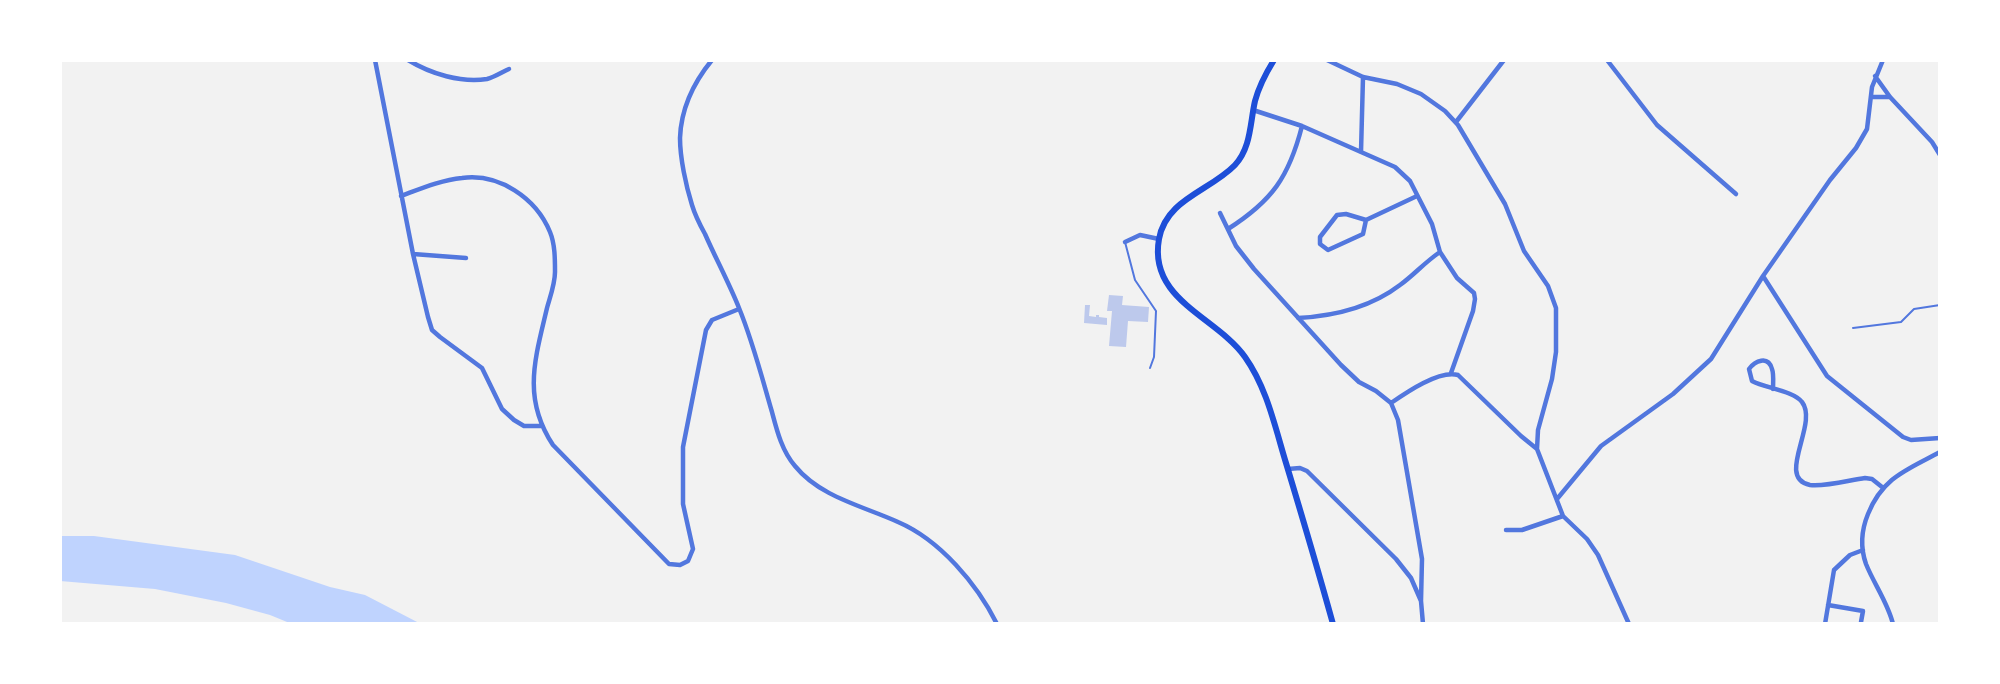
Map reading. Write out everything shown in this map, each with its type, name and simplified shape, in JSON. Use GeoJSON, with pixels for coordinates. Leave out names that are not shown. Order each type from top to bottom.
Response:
{"type":"FeatureCollection","features":[{"type":"Feature","properties":{"kind":"main road"},"geometry":{"type":"LineString","coordinates":[[1274,60],[1260,87],[1253,110],[1248,142],[1236,164],[1177,207],[1165,222],[1158,239],[1158,249],[1161,271],[1173,293],[1227,338],[1243,354],[1253,369],[1266,398],[1333,624]]}},
{"type":"Feature","properties":{"kind":"street"},"geometry":{"type":"LineString","coordinates":[[375,60],[400,196],[432,330],[482,368],[502,409],[514,420],[524,426],[542,426]]}},
{"type":"Feature","properties":{"kind":"street"},"geometry":{"type":"LineString","coordinates":[[408,60],[429,70],[459,78],[487,79],[509,69]]}},
{"type":"Feature","properties":{"kind":"street"},"geometry":{"type":"LineString","coordinates":[[712,60],[700,74],[686,105],[680,139],[685,176],[692,207],[739,309],[781,442],[795,466],[815,484],[847,502],[900,522],[936,544],[991,611],[997,624]]}},
{"type":"Feature","properties":{"kind":"street"},"geometry":{"type":"LineString","coordinates":[[1327,60],[1363,77],[1397,84],[1421,94],[1445,111],[1456,122],[1505,204],[1524,251],[1548,285],[1556,308],[1556,352],[1552,379],[1538,430],[1537,449],[1563,516],[1587,539],[1598,555],[1629,624]]}},
{"type":"Feature","properties":{"kind":"street"},"geometry":{"type":"LineString","coordinates":[[1456,122],[1504,60]]}},
{"type":"Feature","properties":{"kind":"street"},"geometry":{"type":"LineString","coordinates":[[1607,60],[1658,125],[1736,194]]}},
{"type":"Feature","properties":{"kind":"street"},"geometry":{"type":"LineString","coordinates":[[1557,499],[1601,446],[1673,394],[1711,359],[1763,276],[1830,180],[1856,148],[1867,129],[1875,76],[1883,60]]}},
{"type":"Feature","properties":{"kind":"street"},"geometry":{"type":"LineString","coordinates":[[1875,76],[1890,97],[1932,142],[1940,155]]}},
{"type":"Feature","properties":{"kind":"street"},"geometry":{"type":"LineString","coordinates":[[1361,152],[1363,77]]}},
{"type":"Feature","properties":{"kind":"street"},"geometry":{"type":"LineString","coordinates":[[1871,97],[1890,97]]}},
{"type":"Feature","properties":{"kind":"street"},"geometry":{"type":"LineString","coordinates":[[1253,110],[1302,126],[1395,167],[1410,181],[1432,224],[1440,252],[1457,278],[1474,293],[1475,299],[1451,373]]}},
{"type":"Feature","properties":{"kind":"street"},"geometry":{"type":"LineString","coordinates":[[1228,230],[1269,199],[1282,180],[1302,126]]}},
{"type":"Feature","properties":{"kind":"street"},"geometry":{"type":"LineString","coordinates":[[400,196],[446,181],[464,177],[481,178],[503,183],[519,193],[543,218],[555,252],[555,276],[534,364],[535,403],[542,426],[553,445],[669,564],[680,565],[688,561],[693,549],[683,504],[683,447],[706,330],[712,320],[739,309]]}},
{"type":"Feature","properties":{"kind":"street"},"geometry":{"type":"LineString","coordinates":[[1366,220],[1363,234],[1328,250],[1320,244],[1320,237],[1337,215],[1346,214],[1366,220],[1417,196]]}},
{"type":"Feature","properties":{"kind":"street"},"geometry":{"type":"LineString","coordinates":[[1220,213],[1242,255],[1298,318],[1359,382],[1376,391],[1391,403],[1398,420],[1422,559],[1423,624]]}},
{"type":"Feature","properties":{"kind":"street"},"geometry":{"type":"LineString","coordinates":[[1125,242],[1140,236],[1158,239]]}},
{"type":"Feature","properties":{"kind":"street"},"geometry":{"type":"LineString","coordinates":[[1298,318],[1339,313],[1372,302],[1398,287],[1440,252]]}},
{"type":"Feature","properties":{"kind":"street"},"geometry":{"type":"LineString","coordinates":[[413,254],[466,258]]}},
{"type":"Feature","properties":{"kind":"street"},"geometry":{"type":"LineString","coordinates":[[1763,276],[1817,363],[1831,380],[1903,437],[1911,440],[1940,438]]}},
{"type":"Feature","properties":{"kind":"street"},"geometry":{"type":"LineString","coordinates":[[1773,389],[1772,368],[1768,362],[1761,360],[1754,362],[1749,369],[1752,381],[1773,389],[1797,397],[1806,408],[1807,423],[1796,471],[1803,482],[1809,485],[1819,485],[1865,478],[1872,479],[1882,487]]}},
{"type":"Feature","properties":{"kind":"street"},"geometry":{"type":"LineString","coordinates":[[1391,403],[1434,378],[1451,373],[1458,375],[1537,449]]}},
{"type":"Feature","properties":{"kind":"street"},"geometry":{"type":"LineString","coordinates":[[1893,624],[1865,561],[1863,526],[1882,487],[1897,475],[1940,453]]}},
{"type":"Feature","properties":{"kind":"street"},"geometry":{"type":"LineString","coordinates":[[1288,469],[1300,468],[1307,471],[1396,559],[1411,578],[1421,601]]}},
{"type":"Feature","properties":{"kind":"street"},"geometry":{"type":"LineString","coordinates":[[1506,530],[1522,530],[1563,516]]}},
{"type":"Feature","properties":{"kind":"street"},"geometry":{"type":"LineString","coordinates":[[1825,624],[1834,570],[1850,555],[1863,550]]}},
{"type":"Feature","properties":{"kind":"street"},"geometry":{"type":"LineString","coordinates":[[1828,605],[1863,610],[1861,622]]}},
{"type":"Feature","properties":{"kind":"lane"},"geometry":{"type":"LineString","coordinates":[[1125,242],[1135,280],[1156,312],[1154,357],[1150,368]]}},
{"type":"Feature","properties":{"kind":"lane"},"geometry":{"type":"LineString","coordinates":[[1853,328],[1902,322],[1914,309],[1940,305]]}},
{"type":"Feature","properties":{"kind":"water"},"geometry":{"type":"Polygon","coordinates":[[[60,536],[94,536],[235,555],[330,587],[365,595],[421,624],[292,624],[270,615],[226,603],[155,589],[60,581],[60,536]]]}},
{"type":"Feature","properties":{"kind":"building"},"geometry":{"type":"Polygon","coordinates":[[[1109,295],[1123,296],[1122,305],[1149,307],[1148,322],[1128,321],[1126,347],[1109,346],[1112,311],[1107,311],[1109,295]]]}},
{"type":"Feature","properties":{"kind":"building"},"geometry":{"type":"Polygon","coordinates":[[[1085,305],[1090,305],[1089,316],[1099,315],[1099,317],[1107,318],[1107,325],[1084,323],[1085,305]]]}}]}
